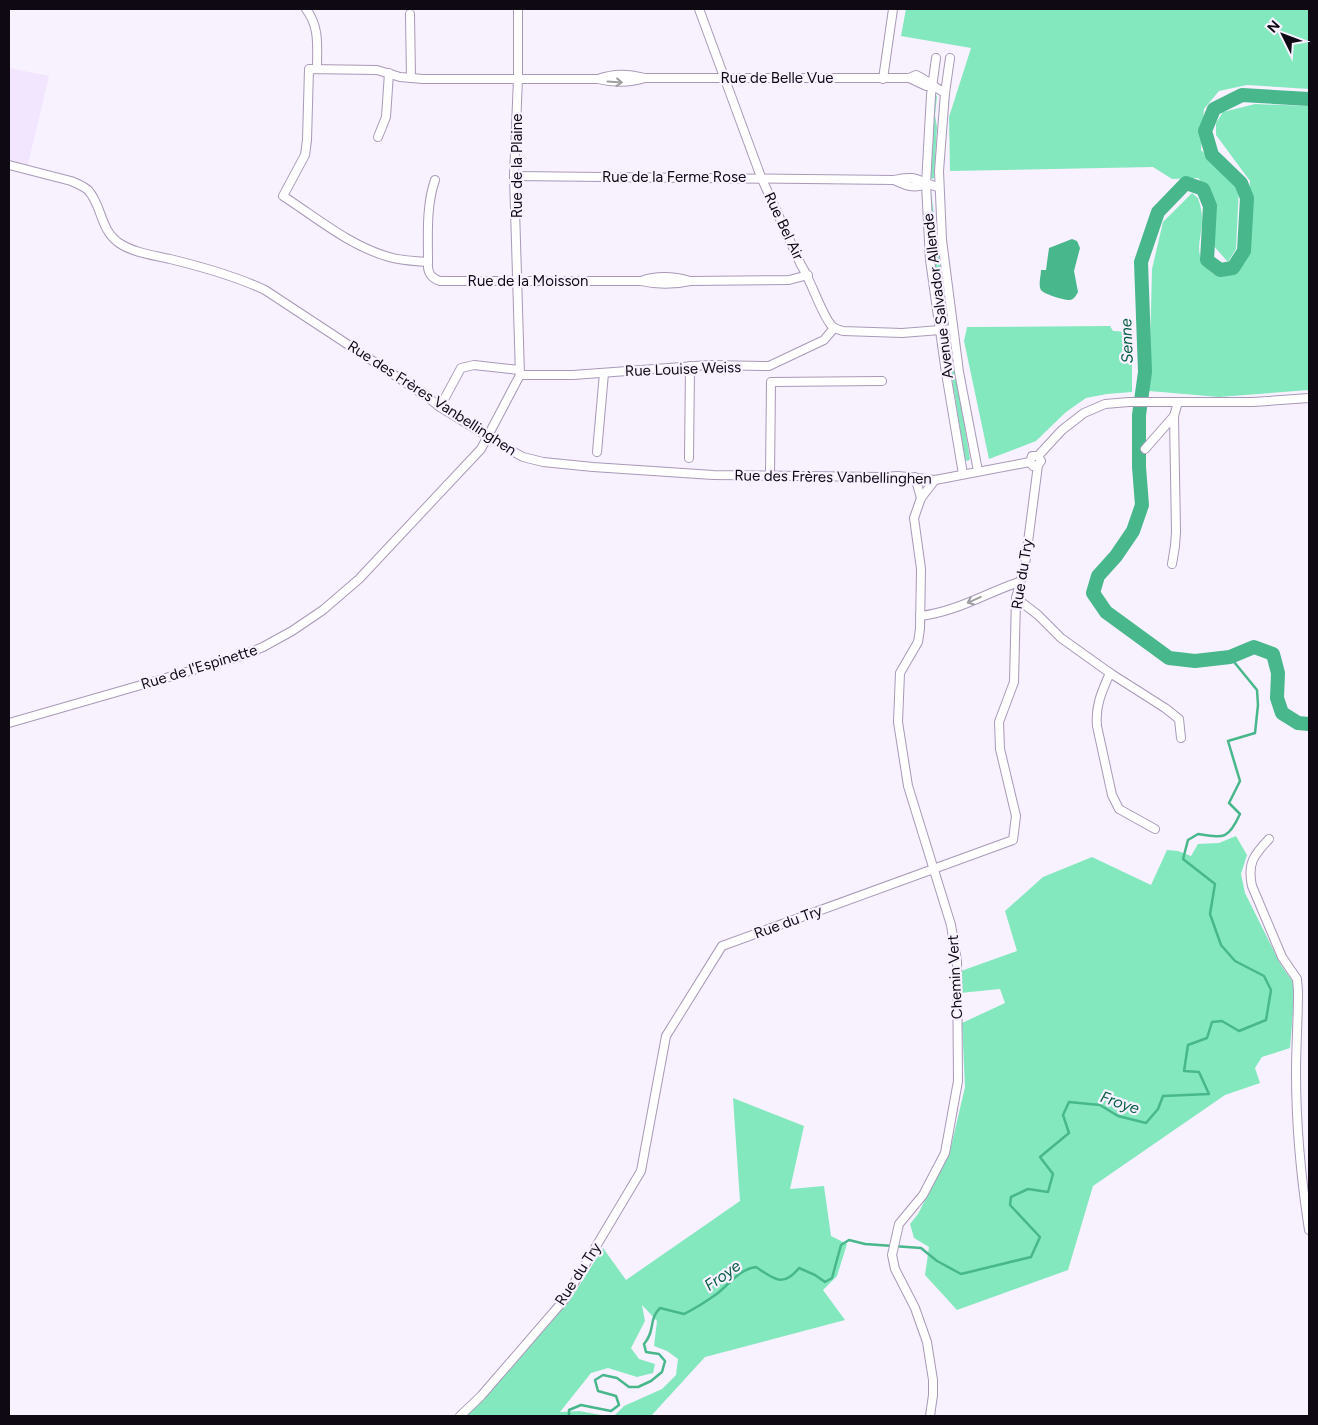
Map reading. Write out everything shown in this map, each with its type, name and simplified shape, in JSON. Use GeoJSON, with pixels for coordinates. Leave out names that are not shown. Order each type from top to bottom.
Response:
{"type":"FeatureCollection","features":[{"type":"Feature","properties":{"kind":"street"},"geometry":{"type":"LineString","coordinates":[[306,9],[313,18],[317,33],[307,140],[305,154],[283,196],[369,250],[406,261],[428,262],[429,210],[431,191],[435,180]]}},
{"type":"Feature","properties":{"kind":"street","name":"Rue de la Plaine"},"geometry":{"type":"LineString","coordinates":[[518,9],[518,78],[514,176],[520,372]]}},
{"type":"Feature","properties":{"kind":"street","name":"Rue Bel Air"},"geometry":{"type":"LineString","coordinates":[[699,9],[761,178],[808,275],[828,322],[834,328]]}},
{"type":"Feature","properties":{"kind":"street"},"geometry":{"type":"LineString","coordinates":[[883,79],[893,9]]}},
{"type":"Feature","properties":{"kind":"street"},"geometry":{"type":"LineString","coordinates":[[410,14],[411,78]]}},
{"type":"Feature","properties":{"kind":"street","name":"Avenue Salvador Allende"},"geometry":{"type":"LineString","coordinates":[[936,58],[932,86],[926,184],[930,260],[963,474]]}},
{"type":"Feature","properties":{"kind":"street","name":"Avenue Salvador Allende"},"geometry":{"type":"LineString","coordinates":[[950,58],[945,93],[938,187],[942,240],[959,372],[978,471]]}},
{"type":"Feature","properties":{"kind":"street","name":"Rue de Belle Vue"},"geometry":{"type":"LineString","coordinates":[[313,69],[377,70],[411,78],[598,79],[613,74],[630,74],[645,78],[909,78],[945,93]]}},
{"type":"Feature","properties":{"kind":"street"},"geometry":{"type":"LineString","coordinates":[[378,137],[386,117],[389,74]]}},
{"type":"Feature","properties":{"kind":"street","name":"Rue des Frères Vanbellinghen"},"geometry":{"type":"LineString","coordinates":[[9,165],[80,185],[92,196],[104,225],[119,243],[150,255],[220,272],[265,290],[488,437],[523,457],[543,462],[713,475],[915,477],[935,480],[1030,462],[1032,456],[1038,456],[1062,430],[1084,413],[1105,404],[1129,402],[1253,402],[1309,398]]}},
{"type":"Feature","properties":{"kind":"street","name":"Rue de la Ferme Rose"},"geometry":{"type":"LineString","coordinates":[[514,176],[894,180],[917,178],[926,184],[938,187]]}},
{"type":"Feature","properties":{"kind":"street","name":"Rue de la Moisson"},"geometry":{"type":"LineString","coordinates":[[428,262],[429,273],[433,278],[440,281],[641,281],[653,277],[675,277],[690,281],[789,280],[808,275]]}},
{"type":"Feature","properties":{"kind":"street"},"geometry":{"type":"LineString","coordinates":[[834,328],[843,331],[902,333],[953,329]]}},
{"type":"Feature","properties":{"kind":"street","name":"Rue Louise Weiss"},"geometry":{"type":"LineString","coordinates":[[440,407],[461,368],[474,365],[520,372],[604,373],[690,366],[769,366],[824,340],[834,328]]}},
{"type":"Feature","properties":{"kind":"street"},"geometry":{"type":"LineString","coordinates":[[689,458],[690,366]]}},
{"type":"Feature","properties":{"kind":"street","name":"Rue de l'Espinette"},"geometry":{"type":"LineString","coordinates":[[9,723],[235,658],[263,647],[292,632],[323,610],[359,579],[482,449],[520,372]]}},
{"type":"Feature","properties":{"kind":"street"},"geometry":{"type":"LineString","coordinates":[[597,452],[604,373]]}},
{"type":"Feature","properties":{"kind":"street"},"geometry":{"type":"LineString","coordinates":[[770,475],[771,382],[882,380]]}},
{"type":"Feature","properties":{"kind":"street"},"geometry":{"type":"LineString","coordinates":[[1172,564],[1176,532],[1174,416],[1178,402]]}},
{"type":"Feature","properties":{"kind":"street"},"geometry":{"type":"LineString","coordinates":[[1145,449],[1174,416]]}},
{"type":"Feature","properties":{"kind":"street"},"geometry":{"type":"LineString","coordinates":[[1030,462],[1033,466],[1038,465],[1040,461],[1038,456]]}},
{"type":"Feature","properties":{"kind":"street","name":"Rue du Try"},"geometry":{"type":"LineString","coordinates":[[460,1416],[481,1396],[564,1300],[642,1171],[666,1036],[722,946],[1013,840],[1016,816],[1000,749],[999,722],[1014,682],[1016,598],[1025,565],[1038,465]]}},
{"type":"Feature","properties":{"kind":"street","name":"Chemin Vert"},"geometry":{"type":"LineString","coordinates":[[915,477],[920,498]]}},
{"type":"Feature","properties":{"kind":"street","name":"Chemin Vert"},"geometry":{"type":"LineString","coordinates":[[930,1416],[933,1395],[927,1342],[915,1308],[895,1270],[892,1255],[900,1224],[923,1195],[945,1152],[958,1081],[957,961],[951,925],[908,786],[898,722],[900,674],[918,642],[921,569],[914,518],[920,498],[935,480]]}},
{"type":"Feature","properties":{"kind":"street"},"geometry":{"type":"LineString","coordinates":[[920,616],[954,609],[1019,582]]}},
{"type":"Feature","properties":{"kind":"street"},"geometry":{"type":"LineString","coordinates":[[1016,598],[1038,615],[1061,638],[1164,708],[1178,720],[1181,738]]}},
{"type":"Feature","properties":{"kind":"street"},"geometry":{"type":"LineString","coordinates":[[1110,673],[1101,693],[1096,714],[1112,795],[1119,809],[1155,829]]}},
{"type":"Feature","properties":{"kind":"street"},"geometry":{"type":"LineString","coordinates":[[1269,839],[1254,855],[1250,875],[1252,886],[1282,957],[1297,980],[1296,1071],[1299,1144],[1301,1179],[1309,1230]]}},
{"type":"Feature","properties":{"kind":"shaded area"},"geometry":{"type":"Polygon","coordinates":[[[906,9],[1309,9],[1309,89],[1247,85],[1219,91],[1204,109],[1201,150],[1239,187],[1236,249],[1228,262],[1211,243],[1212,194],[1198,178],[1172,179],[1153,167],[950,171],[949,117],[971,48],[901,36],[906,9]]]}},
{"type":"Feature","properties":{"kind":"shaded area"},"geometry":{"type":"Polygon","coordinates":[[[9,68],[49,76],[27,168],[9,163],[9,68]]]}},
{"type":"Feature","properties":{"kind":"shaded area"},"geometry":{"type":"Polygon","coordinates":[[[935,94],[937,96],[935,115],[937,127],[934,178],[932,179],[929,177],[935,94]]]}},
{"type":"Feature","properties":{"kind":"shaded area"},"geometry":{"type":"Polygon","coordinates":[[[1255,104],[1309,106],[1309,390],[1219,397],[1149,391],[1152,269],[1163,222],[1192,193],[1198,198],[1201,208],[1199,249],[1202,262],[1215,275],[1226,274],[1244,263],[1250,181],[1216,135],[1216,123],[1223,112],[1255,104]]]}},
{"type":"Feature","properties":{"kind":"shaded area"},"geometry":{"type":"Polygon","coordinates":[[[928,190],[931,191],[946,314],[942,313],[933,253],[928,190]]]}},
{"type":"Feature","properties":{"kind":"shaded area"},"geometry":{"type":"Polygon","coordinates":[[[1072,239],[1077,241],[1080,248],[1074,271],[1078,292],[1073,299],[1068,300],[1043,292],[1040,288],[1040,283],[1041,270],[1046,270],[1049,248],[1072,239]]]}},
{"type":"Feature","properties":{"kind":"shaded area"},"geometry":{"type":"Polygon","coordinates":[[[1110,326],[1113,331],[1132,332],[1132,392],[1086,398],[1066,412],[1036,441],[989,459],[964,341],[967,327],[1110,326]]]}},
{"type":"Feature","properties":{"kind":"shaded area"},"geometry":{"type":"Polygon","coordinates":[[[946,341],[948,343],[951,364],[956,373],[970,459],[968,461],[965,460],[946,341]]]}},
{"type":"Feature","properties":{"kind":"shaded area"},"geometry":{"type":"Polygon","coordinates":[[[1236,836],[1247,855],[1241,874],[1245,893],[1281,965],[1293,982],[1294,1000],[1290,1048],[1262,1057],[1255,1068],[1260,1083],[1225,1095],[1093,1186],[1068,1270],[957,1310],[925,1275],[929,1247],[914,1238],[910,1224],[918,1214],[950,1151],[965,1087],[962,1023],[1005,1003],[1000,989],[960,993],[961,971],[1017,951],[1005,911],[1043,877],[1092,857],[1151,885],[1167,850],[1178,851],[1191,856],[1198,844],[1219,843],[1236,836]]]}},
{"type":"Feature","properties":{"kind":"shaded area"},"geometry":{"type":"Polygon","coordinates":[[[733,1098],[804,1126],[790,1189],[824,1186],[831,1236],[847,1244],[837,1276],[823,1290],[845,1320],[705,1357],[651,1416],[614,1416],[624,1406],[662,1389],[676,1375],[678,1359],[667,1351],[654,1346],[657,1321],[642,1305],[645,1321],[631,1348],[639,1359],[655,1364],[653,1373],[637,1377],[608,1368],[591,1373],[560,1412],[579,1411],[607,1416],[465,1416],[480,1403],[570,1300],[603,1248],[626,1280],[740,1201],[733,1098]]]}},
{"type":"Feature","properties":{"kind":"waterway","name":"Senne"},"geometry":{"type":"LineString","coordinates":[[1309,99],[1242,95],[1214,109],[1205,131],[1212,155],[1241,183],[1247,198],[1244,251],[1233,268],[1220,270],[1207,260],[1210,206],[1203,189],[1186,183],[1158,212],[1141,262],[1145,372],[1139,415],[1139,467],[1142,505],[1133,531],[1116,556],[1098,576],[1093,593],[1106,612],[1169,658],[1195,661],[1230,657],[1254,647],[1273,654],[1278,673],[1277,698],[1282,713],[1298,723],[1309,724]]}},
{"type":"Feature","properties":{"kind":"waterway","name":"Froye"},"geometry":{"type":"LineString","coordinates":[[569,1416],[569,1410],[581,1405],[611,1411],[619,1405],[616,1396],[598,1391],[595,1380],[603,1375],[617,1378],[629,1387],[638,1387],[651,1381],[662,1372],[665,1361],[659,1354],[646,1352],[644,1344],[650,1334],[656,1312],[660,1308],[684,1314],[710,1299],[740,1273],[750,1268],[756,1267],[778,1280],[788,1278],[799,1268],[825,1282],[832,1278],[841,1245],[849,1240],[865,1244],[921,1248],[937,1261],[961,1274],[1031,1257],[1040,1237],[1010,1205],[1011,1197],[1028,1189],[1048,1192],[1053,1174],[1040,1157],[1069,1133],[1063,1115],[1069,1102],[1100,1105],[1118,1116],[1146,1123],[1158,1109],[1163,1096],[1209,1094],[1199,1072],[1184,1071],[1188,1045],[1207,1038],[1212,1022],[1222,1021],[1239,1031],[1266,1020],[1271,990],[1264,976],[1235,961],[1221,945],[1210,914],[1215,884],[1183,859],[1188,840],[1198,834],[1224,835],[1232,829],[1240,814],[1229,803],[1240,781],[1228,741],[1255,733],[1258,705],[1257,690],[1230,657]]}}]}
